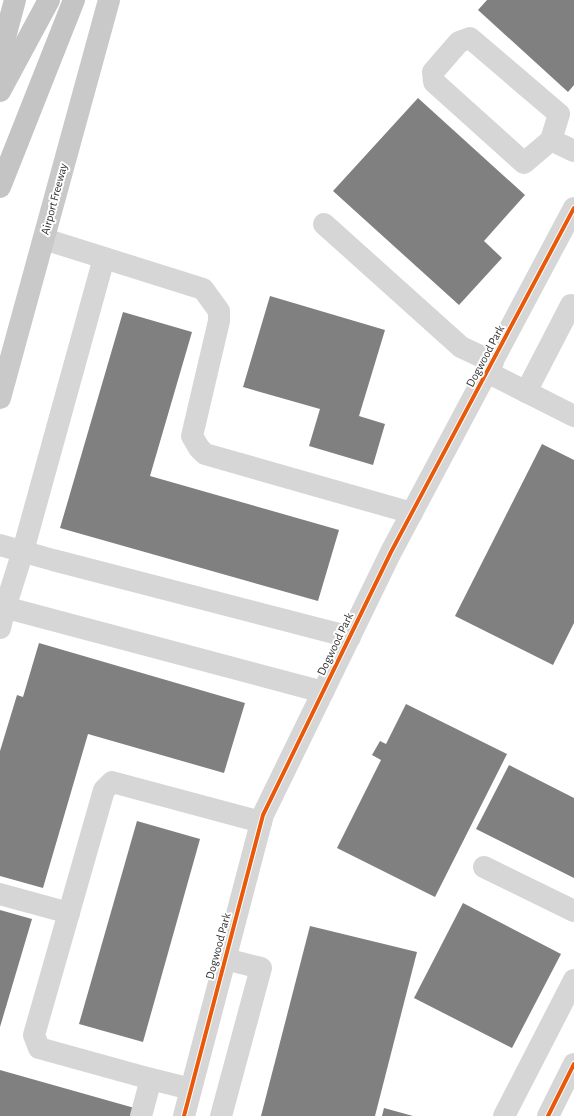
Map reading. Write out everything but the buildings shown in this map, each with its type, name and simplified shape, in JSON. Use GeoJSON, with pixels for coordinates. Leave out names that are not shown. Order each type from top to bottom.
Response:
{"type":"FeatureCollection","features":[{"type":"Feature","properties":{"kind":"highway"},"geometry":{"type":"LineString","coordinates":[[0,56],[15,0]]}},
{"type":"Feature","properties":{"kind":"highway"},"geometry":{"type":"LineString","coordinates":[[0,91],[49,0]]}},
{"type":"Feature","properties":{"kind":"highway"},"geometry":{"type":"LineString","coordinates":[[0,187],[74,0]]}},
{"type":"Feature","properties":{"kind":"main road","name":"Airport Freeway"},"geometry":{"type":"LineString","coordinates":[[0,398],[109,0]]}},
{"type":"Feature","properties":{"kind":"street"},"geometry":{"type":"LineString","coordinates":[[470,38],[559,114],[550,140],[524,162],[434,82],[433,72],[459,42],[470,38]]}},
{"type":"Feature","properties":{"kind":"street"},"geometry":{"type":"LineString","coordinates":[[550,140],[574,151]]}},
{"type":"Feature","properties":{"kind":"street","name":"Dogwood Park"},"geometry":{"type":"LineString","coordinates":[[184,1116],[263,815],[391,552],[574,208]]}},
{"type":"Feature","properties":{"kind":"street"},"geometry":{"type":"LineString","coordinates":[[324,224],[461,348],[526,392],[574,416]]}},
{"type":"Feature","properties":{"kind":"street"},"geometry":{"type":"LineString","coordinates":[[44,239],[203,289],[219,311],[219,321],[192,436],[199,448],[205,454],[412,514]]}},
{"type":"Feature","properties":{"kind":"street"},"geometry":{"type":"LineString","coordinates":[[0,628],[3,607],[23,551],[104,258]]}},
{"type":"Feature","properties":{"kind":"street"},"geometry":{"type":"LineString","coordinates":[[526,392],[570,305]]}},
{"type":"Feature","properties":{"kind":"street"},"geometry":{"type":"LineString","coordinates":[[0,544],[350,637]]}},
{"type":"Feature","properties":{"kind":"street"},"geometry":{"type":"LineString","coordinates":[[3,607],[323,692]]}},
{"type":"Feature","properties":{"kind":"street"},"geometry":{"type":"LineString","coordinates":[[191,1089],[39,1048],[34,1036],[104,790],[112,782],[261,822]]}},
{"type":"Feature","properties":{"kind":"street"},"geometry":{"type":"LineString","coordinates":[[484,867],[574,911]]}},
{"type":"Feature","properties":{"kind":"street"},"geometry":{"type":"LineString","coordinates":[[0,894],[69,913]]}},
{"type":"Feature","properties":{"kind":"street"},"geometry":{"type":"LineString","coordinates":[[221,1116],[261,968],[225,959]]}},
{"type":"Feature","properties":{"kind":"street"},"geometry":{"type":"LineString","coordinates":[[504,1116],[574,980]]}},
{"type":"Feature","properties":{"kind":"street"},"geometry":{"type":"LineString","coordinates":[[548,1116],[574,1064]]}},
{"type":"Feature","properties":{"kind":"street"},"geometry":{"type":"LineString","coordinates":[[141,1116],[152,1079]]}},
{"type":"Feature","properties":{"kind":"cycle path"},"geometry":{"type":"LineString","coordinates":[[184,1116],[263,815],[391,552],[574,208]]}},
{"type":"Feature","properties":{"kind":"cycle path"},"geometry":{"type":"LineString","coordinates":[[548,1116],[574,1064]]}}]}
